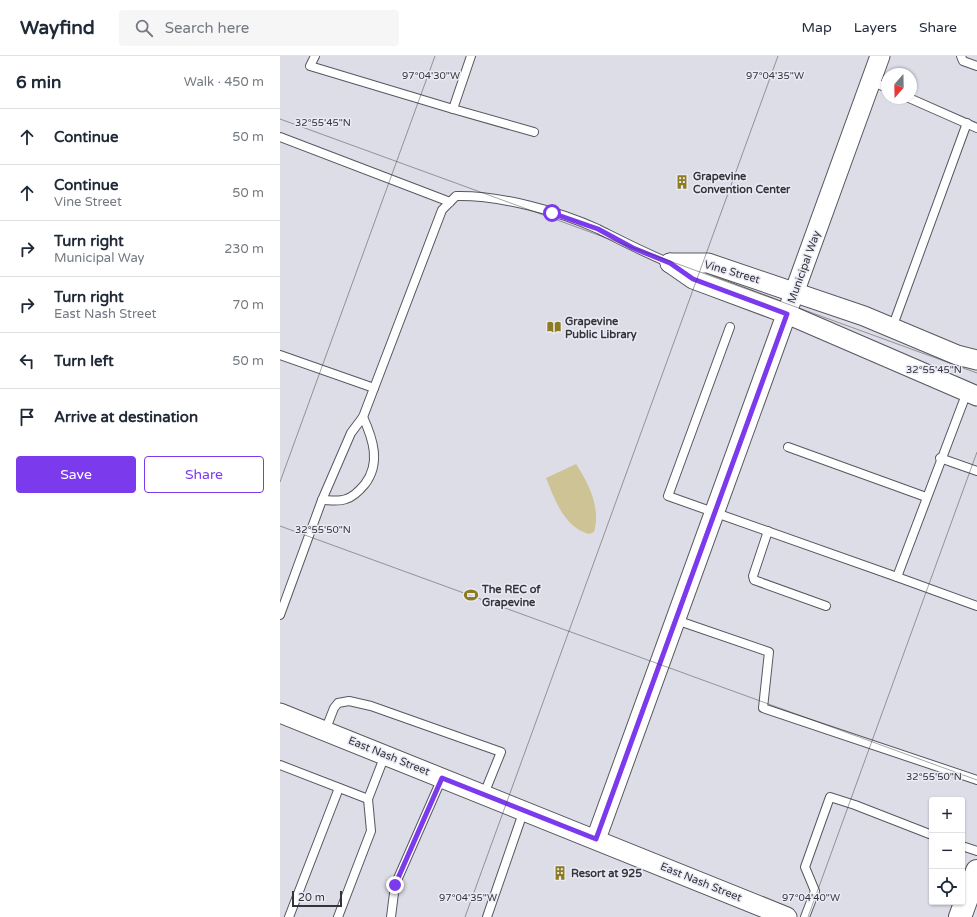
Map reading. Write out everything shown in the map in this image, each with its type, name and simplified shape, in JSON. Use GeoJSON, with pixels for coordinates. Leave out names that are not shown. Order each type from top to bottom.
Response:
{"type":"FeatureCollection","features":[{"type":"Feature","properties":{"kind":"main road"},"geometry":{"type":"LineString","coordinates":[[960,917],[977,871]]}},
{"type":"Feature","properties":{"kind":"street","name":"Municipal Way"},"geometry":{"type":"LineString","coordinates":[[596,839],[795,292],[879,85],[880,56]]}},
{"type":"Feature","properties":{"kind":"street","name":"Vine Street"},"geometry":{"type":"LineString","coordinates":[[670,263],[708,262],[795,292],[957,354],[977,360]]}},
{"type":"Feature","properties":{"kind":"street","name":"Vine Street"},"geometry":{"type":"LineString","coordinates":[[670,263],[693,279],[787,314],[937,379],[974,391]]}},
{"type":"Feature","properties":{"kind":"street","name":"East Nash Street"},"geometry":{"type":"LineString","coordinates":[[280,713],[787,917]]}},
{"type":"Feature","properties":{"kind":"lane"},"geometry":{"type":"LineString","coordinates":[[315,56],[310,66],[454,110],[534,132]]}},
{"type":"Feature","properties":{"kind":"lane"},"geometry":{"type":"LineString","coordinates":[[454,110],[471,56]]}},
{"type":"Feature","properties":{"kind":"lane"},"geometry":{"type":"LineString","coordinates":[[961,56],[963,61],[977,66]]}},
{"type":"Feature","properties":{"kind":"lane"},"geometry":{"type":"LineString","coordinates":[[917,101],[977,128]]}},
{"type":"Feature","properties":{"kind":"lane"},"geometry":{"type":"LineString","coordinates":[[892,328],[967,123]]}},
{"type":"Feature","properties":{"kind":"lane"},"geometry":{"type":"LineString","coordinates":[[280,137],[450,202]]}},
{"type":"Feature","properties":{"kind":"lane"},"geometry":{"type":"LineString","coordinates":[[280,616],[322,500],[351,433],[363,417],[442,210],[456,196],[480,196],[530,207],[574,220],[598,229],[633,248],[670,263]]}},
{"type":"Feature","properties":{"kind":"lane"},"geometry":{"type":"LineString","coordinates":[[730,327],[668,496],[977,606]]}},
{"type":"Feature","properties":{"kind":"lane"},"geometry":{"type":"LineString","coordinates":[[280,355],[374,388]]}},
{"type":"Feature","properties":{"kind":"lane"},"geometry":{"type":"LineString","coordinates":[[897,577],[940,458],[974,391]]}},
{"type":"Feature","properties":{"kind":"lane"},"geometry":{"type":"LineString","coordinates":[[322,500],[345,500],[361,489],[371,476],[375,461],[371,436],[363,417]]}},
{"type":"Feature","properties":{"kind":"lane"},"geometry":{"type":"LineString","coordinates":[[788,447],[926,497]]}},
{"type":"Feature","properties":{"kind":"lane"},"geometry":{"type":"LineString","coordinates":[[940,458],[977,471]]}},
{"type":"Feature","properties":{"kind":"lane"},"geometry":{"type":"LineString","coordinates":[[768,531],[753,576],[754,580],[826,606]]}},
{"type":"Feature","properties":{"kind":"lane"},"geometry":{"type":"LineString","coordinates":[[676,620],[769,652],[763,708],[977,780]]}},
{"type":"Feature","properties":{"kind":"lane"},"geometry":{"type":"LineString","coordinates":[[325,731],[334,708],[338,703],[349,701],[371,706],[501,752],[484,794]]}},
{"type":"Feature","properties":{"kind":"lane"},"geometry":{"type":"LineString","coordinates":[[338,917],[371,831],[368,799],[385,755]]}},
{"type":"Feature","properties":{"kind":"lane"},"geometry":{"type":"LineString","coordinates":[[280,765],[368,799]]}},
{"type":"Feature","properties":{"kind":"lane"},"geometry":{"type":"LineString","coordinates":[[391,917],[395,885],[442,778]]}},
{"type":"Feature","properties":{"kind":"lane"},"geometry":{"type":"LineString","coordinates":[[289,917],[339,788]]}},
{"type":"Feature","properties":{"kind":"lane"},"geometry":{"type":"LineString","coordinates":[[805,917],[815,891],[805,867],[830,797],[855,805],[929,834]]}},
{"type":"Feature","properties":{"kind":"lane"},"geometry":{"type":"LineString","coordinates":[[487,917],[524,810]]}},
{"type":"Feature","properties":{"kind":"lane"},"geometry":{"type":"LineString","coordinates":[[965,847],[977,851]]}},
{"type":"Feature","properties":{"kind":"shaded area"},"geometry":{"type":"Polygon","coordinates":[[[576,464],[589,488],[595,505],[596,523],[594,532],[589,534],[580,530],[567,519],[557,504],[546,478],[576,464]]]}},
{"type":"Feature","properties":{"kind":"place","name":"Grapevine Convention Center"},"geometry":{"type":"Point","coordinates":[682,182]}},
{"type":"Feature","properties":{"kind":"place","name":"Grapevine Public Library"},"geometry":{"type":"Point","coordinates":[554,327]}},
{"type":"Feature","properties":{"kind":"place","name":"The REC of Grapevine"},"geometry":{"type":"Point","coordinates":[471,595]}},
{"type":"Feature","properties":{"kind":"place","name":"Resort at 925"},"geometry":{"type":"Point","coordinates":[560,873]}},
{"type":"Feature","properties":{"kind":"route"},"geometry":{"type":"LineString","coordinates":[[395,885],[442,778],[596,839],[787,314],[693,279],[670,263],[633,248],[598,229],[552,213]]}}]}
